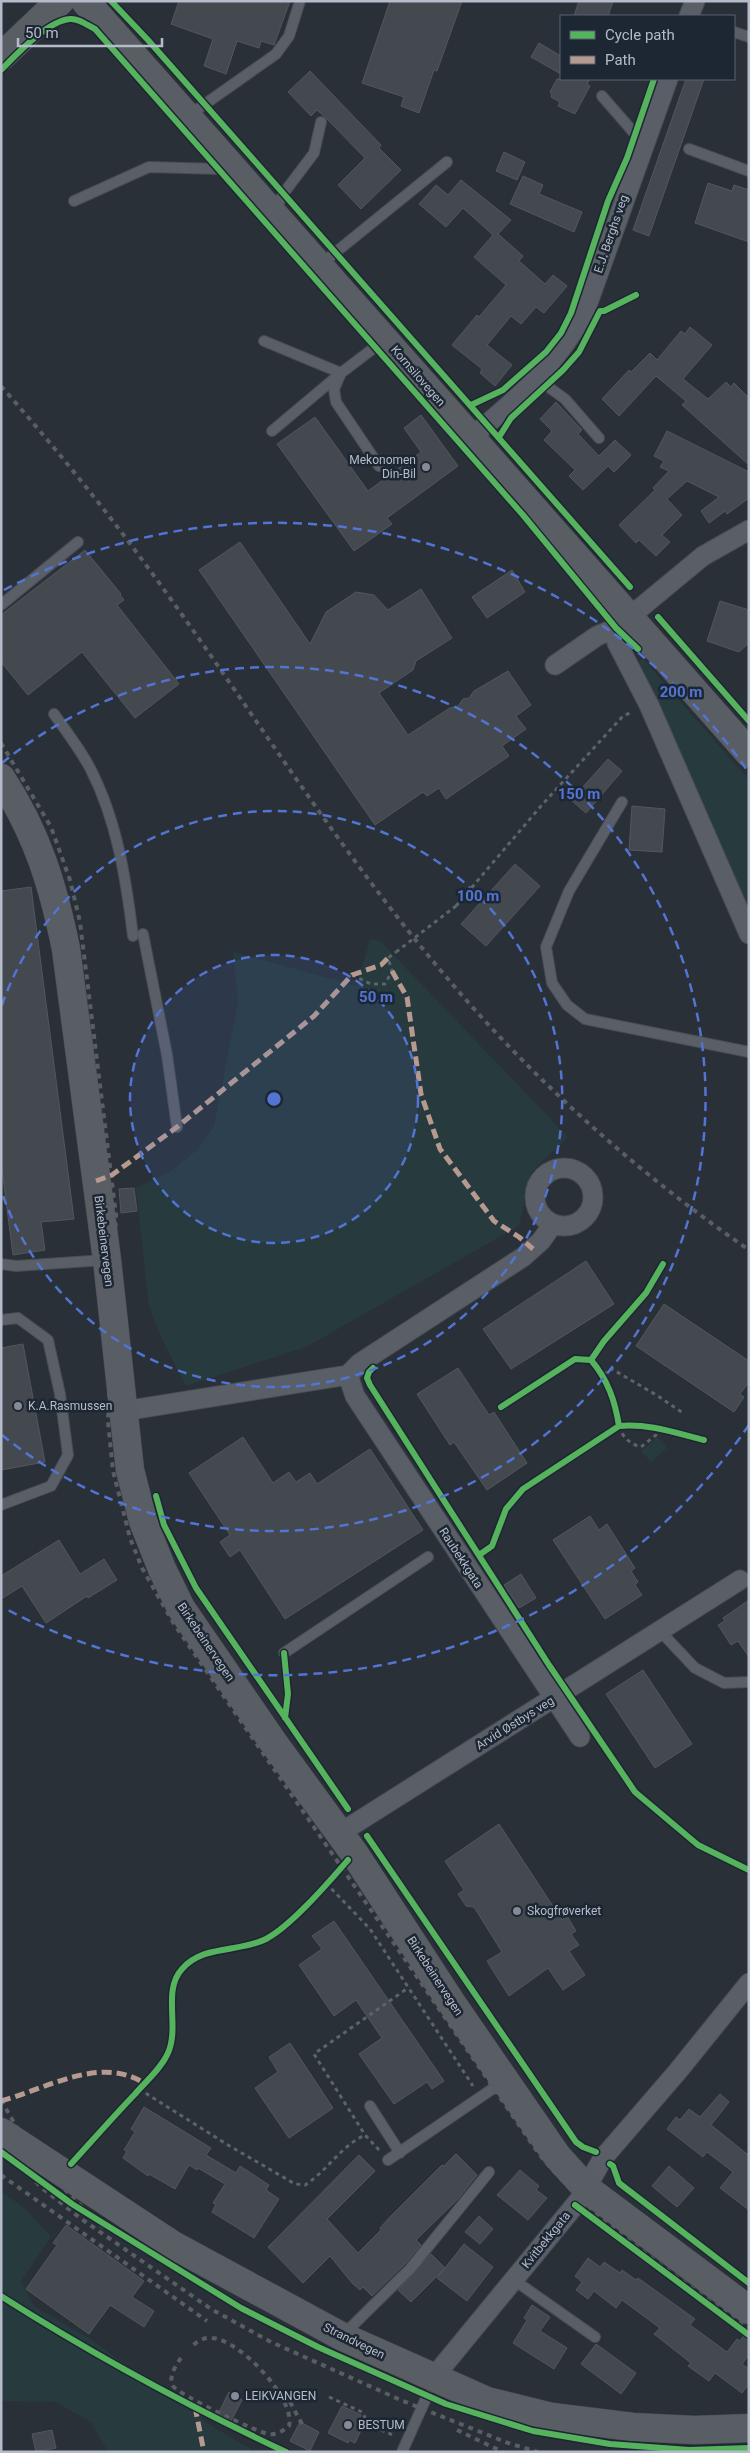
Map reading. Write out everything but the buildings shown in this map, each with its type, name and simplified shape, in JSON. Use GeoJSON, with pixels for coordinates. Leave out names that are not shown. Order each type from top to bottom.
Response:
{"type":"FeatureCollection","features":[{"type":"Feature","properties":{"kind":"main road"},"geometry":{"type":"LineString","coordinates":[[1,57],[60,1]]}},
{"type":"Feature","properties":{"kind":"main road","name":"Kornsilovegen"},"geometry":{"type":"LineString","coordinates":[[84,1],[471,437],[622,622],[749,753]]}},
{"type":"Feature","properties":{"kind":"main road","name":"Birkebeinervegen"},"geometry":{"type":"LineString","coordinates":[[1,778],[36,842],[57,902],[66,949],[106,1260],[130,1470],[136,1500],[162,1569],[182,1608],[273,1742],[340,1833],[557,2156],[586,2188],[749,2310]]}},
{"type":"Feature","properties":{"kind":"main road","name":"Strandvegen"},"geometry":{"type":"LineString","coordinates":[[1,2132],[173,2245],[341,2336],[430,2387],[552,2417],[633,2428],[695,2430],[749,2428]]}},
{"type":"Feature","properties":{"kind":"street"},"geometry":{"type":"LineString","coordinates":[[690,15],[695,1]]}},
{"type":"Feature","properties":{"kind":"street","name":"E.J. Berghs veg"},"geometry":{"type":"LineString","coordinates":[[471,437],[554,361],[572,337],[585,311],[668,80]]}},
{"type":"Feature","properties":{"kind":"street"},"geometry":{"type":"LineString","coordinates":[[555,665],[622,622],[703,556],[749,530]]}},
{"type":"Feature","properties":{"kind":"street"},"geometry":{"type":"LineString","coordinates":[[622,622],[617,643],[649,705],[749,934]]}},
{"type":"Feature","properties":{"kind":"street"},"geometry":{"type":"LineString","coordinates":[[124,1411],[348,1375],[360,1363],[522,1257],[541,1241],[553,1224]]}},
{"type":"Feature","properties":{"kind":"street","name":"Raubekkgata"},"geometry":{"type":"LineString","coordinates":[[348,1375],[355,1396],[580,1737]]}},
{"type":"Feature","properties":{"kind":"street","name":"Arvid Østbys veg"},"geometry":{"type":"LineString","coordinates":[[340,1833],[740,1580]]}},
{"type":"Feature","properties":{"kind":"street","name":"Kvitbekkgata"},"geometry":{"type":"LineString","coordinates":[[430,2387],[580,2199],[603,2158],[678,2071],[749,1982]]}},
{"type":"Feature","properties":{"kind":"lane"},"geometry":{"type":"LineString","coordinates":[[188,116],[276,54],[289,36],[300,1]]}},
{"type":"Feature","properties":{"kind":"lane"},"geometry":{"type":"LineString","coordinates":[[735,32],[749,37]]}},
{"type":"Feature","properties":{"kind":"lane"},"geometry":{"type":"LineString","coordinates":[[602,96],[635,134],[645,142]]}},
{"type":"Feature","properties":{"kind":"lane"},"geometry":{"type":"LineString","coordinates":[[274,213],[283,194],[314,153],[321,122]]}},
{"type":"Feature","properties":{"kind":"lane"},"geometry":{"type":"LineString","coordinates":[[689,149],[749,172]]}},
{"type":"Feature","properties":{"kind":"lane"},"geometry":{"type":"LineString","coordinates":[[320,265],[447,162]]}},
{"type":"Feature","properties":{"kind":"lane"},"geometry":{"type":"LineString","coordinates":[[74,201],[148,166],[219,169],[230,164]]}},
{"type":"Feature","properties":{"kind":"lane"},"geometry":{"type":"LineString","coordinates":[[272,431],[385,339]]}},
{"type":"Feature","properties":{"kind":"lane"},"geometry":{"type":"LineString","coordinates":[[264,341],[341,373]]}},
{"type":"Feature","properties":{"kind":"lane"},"geometry":{"type":"LineString","coordinates":[[341,373],[334,389],[336,402],[379,466]]}},
{"type":"Feature","properties":{"kind":"lane"},"geometry":{"type":"LineString","coordinates":[[536,378],[565,400],[599,438]]}},
{"type":"Feature","properties":{"kind":"lane"},"geometry":{"type":"LineString","coordinates":[[1,605],[78,542]]}},
{"type":"Feature","properties":{"kind":"lane"},"geometry":{"type":"LineString","coordinates":[[54,714],[90,768],[103,794],[116,832],[138,935],[167,1055],[177,1127]]}},
{"type":"Feature","properties":{"kind":"lane"},"geometry":{"type":"LineString","coordinates":[[622,802],[569,890],[546,947],[552,983],[567,1005],[586,1019],[749,1052]]}},
{"type":"Feature","properties":{"kind":"lane"},"geometry":{"type":"LineString","coordinates":[[1,1264],[16,1266],[106,1260]]}},
{"type":"Feature","properties":{"kind":"lane"},"geometry":{"type":"LineString","coordinates":[[1,1320],[18,1318],[48,1340],[60,1394],[68,1455],[51,1486],[1,1505]]}},
{"type":"Feature","properties":{"kind":"lane"},"geometry":{"type":"LineString","coordinates":[[284,1653],[428,1557]]}},
{"type":"Feature","properties":{"kind":"lane"},"geometry":{"type":"LineString","coordinates":[[660,1631],[695,1668],[724,1683],[749,1682]]}},
{"type":"Feature","properties":{"kind":"lane"},"geometry":{"type":"LineString","coordinates":[[388,2160],[505,2080]]}},
{"type":"Feature","properties":{"kind":"lane"},"geometry":{"type":"LineString","coordinates":[[370,2106],[400,2153]]}},
{"type":"Feature","properties":{"kind":"lane"},"geometry":{"type":"LineString","coordinates":[[341,2336],[410,2269],[489,2172]]}},
{"type":"Feature","properties":{"kind":"lane"},"geometry":{"type":"LineString","coordinates":[[514,2280],[595,2337]]}},
{"type":"Feature","properties":{"kind":"lane"},"geometry":{"type":"LineString","coordinates":[[402,2452],[430,2387]]}},
{"type":"Feature","properties":{"kind":"path"},"geometry":{"type":"LineString","coordinates":[[352,975],[371,984],[386,984],[392,971],[388,958],[456,906],[541,806],[623,716],[649,705]]}},
{"type":"Feature","properties":{"kind":"path"},"geometry":{"type":"LineString","coordinates":[[597,1367],[606,1381]]}},
{"type":"Feature","properties":{"kind":"path"},"geometry":{"type":"LineString","coordinates":[[603,1374],[612,1369],[658,1396],[683,1414]]}},
{"type":"Feature","properties":{"kind":"path"},"geometry":{"type":"LineString","coordinates":[[621,1424],[620,1432],[632,1445],[641,1446],[656,1435],[655,1428],[668,1431]]}},
{"type":"Feature","properties":{"kind":"path"},"geometry":{"type":"LineString","coordinates":[[611,1431],[621,1424]]}},
{"type":"Feature","properties":{"kind":"path"},"geometry":{"type":"LineString","coordinates":[[319,1890],[331,1878]]}},
{"type":"Feature","properties":{"kind":"path"},"geometry":{"type":"LineString","coordinates":[[326,1883],[370,1929],[481,2097]]}},
{"type":"Feature","properties":{"kind":"path"},"geometry":{"type":"LineString","coordinates":[[388,2160],[365,2135],[314,2054],[408,1988]]}},
{"type":"Feature","properties":{"kind":"path"},"geometry":{"type":"LineString","coordinates":[[133,2096],[144,2083]]}},
{"type":"Feature","properties":{"kind":"path"},"geometry":{"type":"LineString","coordinates":[[139,2089],[228,2145],[295,2184],[305,2185],[315,2179],[353,2140],[365,2135]]}},
{"type":"Feature","properties":{"kind":"path"},"geometry":{"type":"LineString","coordinates":[[329,2398],[362,2412],[369,2424],[407,2441]]}},
{"type":"Feature","properties":{"kind":"green space"},"geometry":{"type":"Polygon","coordinates":[[[642,658],[749,780],[749,908],[638,663],[642,658]]]}},
{"type":"Feature","properties":{"kind":"green space"},"geometry":{"type":"Polygon","coordinates":[[[370,939],[380,941],[568,1137],[531,1172],[519,1226],[306,1347],[186,1386],[161,1337],[149,1306],[136,1188],[170,1172],[197,1150],[214,1126],[238,1002],[233,952],[357,986],[370,939]]]}},
{"type":"Feature","properties":{"kind":"green space"},"geometry":{"type":"Polygon","coordinates":[[[657,1437],[667,1448],[651,1462],[641,1451],[657,1437]]]}},
{"type":"Feature","properties":{"kind":"green space"},"geometry":{"type":"Polygon","coordinates":[[[1,2191],[23,2207],[51,2236],[21,2281],[34,2306],[90,2339],[213,2427],[251,2449],[248,2452],[108,2452],[91,2422],[55,2402],[1,2401],[1,2191]]]}},
{"type":"Feature","properties":{"kind":"railway"},"geometry":{"type":"LineString","coordinates":[[1,386],[74,472],[126,538],[363,872],[442,972],[511,1049],[586,1121],[665,1188],[749,1250]]}},
{"type":"Feature","properties":{"kind":"railway"},"geometry":{"type":"LineString","coordinates":[[1,743],[51,827],[70,880],[80,922],[116,1215],[108,1422],[113,1471],[130,1538],[142,1568],[174,1624],[539,2154],[586,2204],[638,2248],[749,2330]]}},
{"type":"Feature","properties":{"kind":"railway"},"geometry":{"type":"LineString","coordinates":[[1,2100],[31,2152],[73,2198],[104,2228]]}},
{"type":"Feature","properties":{"kind":"railway"},"geometry":{"type":"LineString","coordinates":[[1,2146],[42,2188],[80,2218],[211,2309],[271,2342],[403,2401],[508,2443],[538,2452]]}},
{"type":"Feature","properties":{"kind":"railway"},"geometry":{"type":"LineString","coordinates":[[1,2175],[207,2321]]}},
{"type":"Feature","properties":{"kind":"railway"},"geometry":{"type":"LineString","coordinates":[[181,2358],[173,2371],[171,2379],[173,2386],[178,2391],[219,2413],[262,2432],[275,2434],[289,2426],[289,2415],[284,2401],[263,2372],[250,2359],[236,2348],[212,2338],[206,2338],[192,2346]]}},
{"type":"Feature","properties":{"kind":"railway"},"geometry":{"type":"LineString","coordinates":[[290,2402],[302,2424]]}},
{"type":"Feature","properties":{"kind":"railway"},"geometry":{"type":"LineString","coordinates":[[457,2430],[503,2452]]}},
{"type":"Feature","properties":{"kind":"marked path"},"geometry":{"type":"LineString","coordinates":[[96,1181],[112,1175],[177,1127],[314,1016],[352,975],[381,965],[388,958]]}},
{"type":"Feature","properties":{"kind":"marked path"},"geometry":{"type":"LineString","coordinates":[[392,971],[407,997],[421,1094],[440,1149],[494,1221],[519,1237],[533,1249]]}},
{"type":"Feature","properties":{"kind":"marked path"},"geometry":{"type":"LineString","coordinates":[[1,2101],[73,2077],[91,2073],[109,2072],[127,2075],[144,2083]]}},
{"type":"Feature","properties":{"kind":"marked path"},"geometry":{"type":"LineString","coordinates":[[195,2407],[204,2452]]}},
{"type":"Feature","properties":{"kind":"cycle path"},"geometry":{"type":"LineString","coordinates":[[111,1],[148,40],[630,587]]}},
{"type":"Feature","properties":{"kind":"cycle path"},"geometry":{"type":"LineString","coordinates":[[1,70],[32,40],[61,21],[76,20],[95,29],[523,515],[616,628],[638,649]]}},
{"type":"Feature","properties":{"kind":"cycle path"},"geometry":{"type":"LineString","coordinates":[[471,405],[503,390],[546,352],[561,333],[571,313],[608,201],[627,158],[654,80]]}},
{"type":"Feature","properties":{"kind":"cycle path"},"geometry":{"type":"LineString","coordinates":[[499,437],[511,418],[563,370],[579,352],[600,311],[604,311],[636,295]]}},
{"type":"Feature","properties":{"kind":"cycle path"},"geometry":{"type":"LineString","coordinates":[[658,617],[749,721]]}},
{"type":"Feature","properties":{"kind":"cycle path"},"geometry":{"type":"LineString","coordinates":[[591,1360],[604,1341],[646,1293],[663,1264]]}},
{"type":"Feature","properties":{"kind":"cycle path"},"geometry":{"type":"LineString","coordinates":[[479,1555],[492,1546],[506,1509],[523,1489],[619,1426],[610,1391],[602,1375],[591,1360],[575,1359],[501,1407]]}},
{"type":"Feature","properties":{"kind":"cycle path"},"geometry":{"type":"LineString","coordinates":[[373,1368],[367,1378],[370,1385],[549,1665],[635,1792],[698,1845],[749,1870]]}},
{"type":"Feature","properties":{"kind":"cycle path"},"geometry":{"type":"LineString","coordinates":[[619,1426],[651,1427],[704,1440]]}},
{"type":"Feature","properties":{"kind":"cycle path"},"geometry":{"type":"LineString","coordinates":[[156,1496],[164,1525],[196,1588],[348,1809]]}},
{"type":"Feature","properties":{"kind":"cycle path"},"geometry":{"type":"LineString","coordinates":[[284,1653],[288,1694],[285,1718]]}},
{"type":"Feature","properties":{"kind":"cycle path"},"geometry":{"type":"LineString","coordinates":[[367,1836],[576,2142],[596,2152]]}},
{"type":"Feature","properties":{"kind":"cycle path"},"geometry":{"type":"LineString","coordinates":[[71,2164],[153,2075],[165,2059],[171,2043],[173,1988],[176,1978],[182,1969],[191,1961],[211,1952],[256,1943],[276,1933],[309,1903],[348,1860]]}},
{"type":"Feature","properties":{"kind":"cycle path"},"geometry":{"type":"LineString","coordinates":[[1,2152],[72,2204],[241,2308],[318,2347],[446,2404],[533,2431],[610,2444],[689,2450],[749,2448]]}},
{"type":"Feature","properties":{"kind":"cycle path"},"geometry":{"type":"LineString","coordinates":[[610,2164],[613,2166],[619,2183],[749,2283]]}},
{"type":"Feature","properties":{"kind":"cycle path"},"geometry":{"type":"LineString","coordinates":[[575,2205],[749,2335]]}},
{"type":"Feature","properties":{"kind":"cycle path"},"geometry":{"type":"LineString","coordinates":[[1,2296],[141,2378],[286,2452]]}},
{"type":"Feature","properties":{"kind":"place","name":"Mekonomen Din-Bil"},"geometry":{"type":"Point","coordinates":[426,467]}},
{"type":"Feature","properties":{"kind":"place","name":"K.A.Rasmussen"},"geometry":{"type":"Point","coordinates":[18,1406]}},
{"type":"Feature","properties":{"kind":"place","name":"Skogfrøverket"},"geometry":{"type":"Point","coordinates":[517,1911]}},
{"type":"Feature","properties":{"kind":"place","name":"LEIKVANGEN"},"geometry":{"type":"Point","coordinates":[235,2396]}},
{"type":"Feature","properties":{"kind":"place","name":"BESTUM"},"geometry":{"type":"Point","coordinates":[348,2425]}}]}
